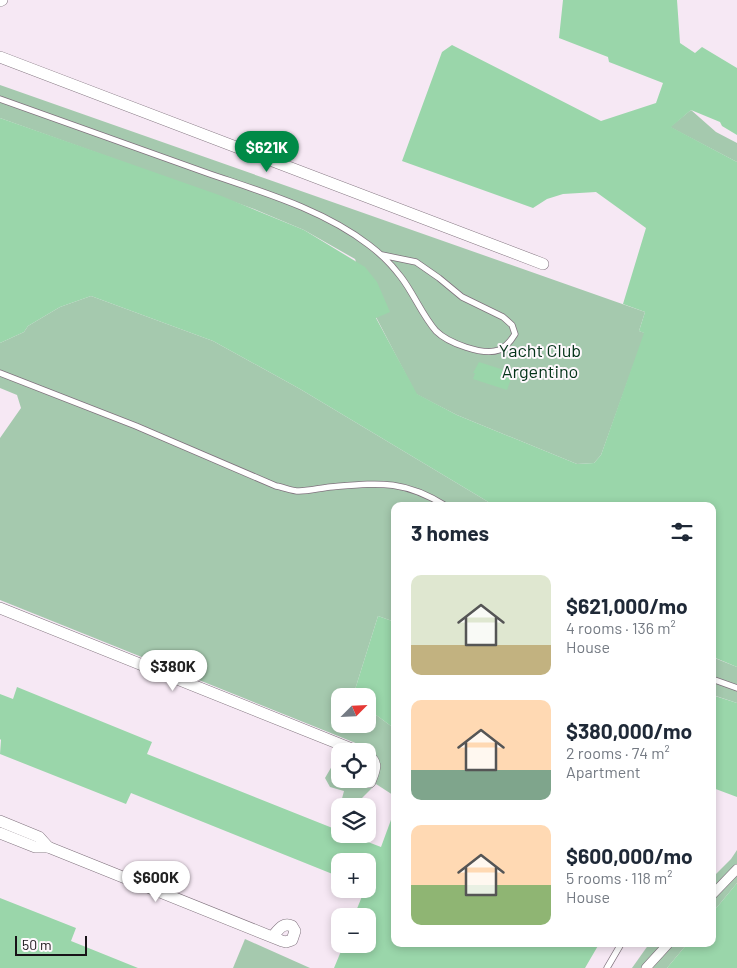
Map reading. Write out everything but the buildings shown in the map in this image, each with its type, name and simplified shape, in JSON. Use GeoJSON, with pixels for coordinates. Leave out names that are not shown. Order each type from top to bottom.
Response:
{"type":"FeatureCollection","features":[{"type":"Feature","properties":{"kind":"street"},"geometry":{"type":"LineString","coordinates":[[0,57],[542,264]]}},
{"type":"Feature","properties":{"kind":"street"},"geometry":{"type":"LineString","coordinates":[[0,608],[336,743]]}},
{"type":"Feature","properties":{"kind":"street"},"geometry":{"type":"LineString","coordinates":[[0,821],[39,837],[48,847]]}},
{"type":"Feature","properties":{"kind":"street"},"geometry":{"type":"LineString","coordinates":[[0,833],[35,847],[48,847],[273,936]]}},
{"type":"Feature","properties":{"kind":"street"},"geometry":{"type":"LineString","coordinates":[[716,891],[737,868]]}},
{"type":"Feature","properties":{"kind":"street"},"geometry":{"type":"LineString","coordinates":[[646,968],[665,947]]}},
{"type":"Feature","properties":{"kind":"lane"},"geometry":{"type":"LineString","coordinates":[[0,100],[273,196],[345,228],[382,255],[401,277],[426,318],[442,337],[470,349],[486,351],[498,350],[509,344],[515,334],[512,325],[503,317],[462,297],[416,262],[382,255]]}},
{"type":"Feature","properties":{"kind":"lane"},"geometry":{"type":"LineString","coordinates":[[0,373],[136,426],[276,486],[298,491],[313,488],[382,483],[399,485],[418,491],[439,502]]}},
{"type":"Feature","properties":{"kind":"lane"},"geometry":{"type":"LineString","coordinates":[[716,680],[737,688]]}},
{"type":"Feature","properties":{"kind":"lane"},"geometry":{"type":"LineString","coordinates":[[607,968],[619,947]]}},
{"type":"Feature","properties":{"kind":"green space","name":"Yacht Club Argentino"},"geometry":{"type":"Polygon","coordinates":[[[0,85],[645,312],[639,331],[645,333],[601,455],[594,463],[577,464],[457,415],[416,394],[376,317],[355,259],[304,230],[254,209],[0,118],[0,85]]]}},
{"type":"Feature","properties":{"kind":"green space"},"geometry":{"type":"Polygon","coordinates":[[[691,110],[716,132],[737,143],[737,162],[670,127],[691,110]]]}},
{"type":"Feature","properties":{"kind":"green space"},"geometry":{"type":"Polygon","coordinates":[[[91,296],[213,341],[300,389],[488,502],[391,502],[391,621],[378,616],[356,688],[331,688],[331,733],[376,733],[376,715],[391,726],[391,794],[376,784],[376,743],[356,743],[0,600],[0,438],[21,408],[17,395],[0,388],[0,343],[24,332],[28,326],[60,307],[91,296]]]}},
{"type":"Feature","properties":{"kind":"green space"},"geometry":{"type":"Polygon","coordinates":[[[716,659],[737,667],[737,703],[716,696],[716,659]]]}},
{"type":"Feature","properties":{"kind":"green space"},"geometry":{"type":"Polygon","coordinates":[[[331,768],[331,787],[325,778],[331,768]]]}},
{"type":"Feature","properties":{"kind":"green space"},"geometry":{"type":"Polygon","coordinates":[[[334,788],[372,788],[362,798],[342,798],[344,791],[334,788]]]}},
{"type":"Feature","properties":{"kind":"green space"},"geometry":{"type":"Polygon","coordinates":[[[737,850],[737,883],[716,908],[716,874],[737,850]]]}},
{"type":"Feature","properties":{"kind":"green space"},"geometry":{"type":"Polygon","coordinates":[[[245,939],[310,968],[233,968],[245,939]]]}},
{"type":"Feature","properties":{"kind":"green space"},"geometry":{"type":"Polygon","coordinates":[[[647,947],[684,947],[667,968],[632,968],[647,947]]]}},
{"type":"Feature","properties":{"kind":"shaded area"},"geometry":{"type":"Polygon","coordinates":[[[563,0],[677,0],[680,43],[695,53],[702,47],[737,68],[737,135],[722,126],[720,122],[691,110],[671,127],[737,162],[737,667],[716,658],[716,502],[488,502],[300,389],[213,341],[91,296],[60,307],[28,326],[24,332],[0,343],[0,118],[219,195],[304,230],[365,267],[377,282],[390,312],[376,318],[417,394],[457,415],[577,464],[594,463],[601,455],[644,333],[639,331],[645,312],[623,304],[646,228],[596,192],[563,194],[547,199],[533,208],[402,161],[442,52],[452,45],[601,121],[656,103],[663,83],[609,62],[608,57],[559,38],[563,0]]]}},
{"type":"Feature","properties":{"kind":"shaded area"},"geometry":{"type":"Polygon","coordinates":[[[479,362],[513,373],[507,390],[473,379],[475,373],[473,373],[479,362]]]}},
{"type":"Feature","properties":{"kind":"shaded area"},"geometry":{"type":"Polygon","coordinates":[[[378,616],[391,621],[391,726],[376,715],[376,688],[356,688],[378,616]]]}},
{"type":"Feature","properties":{"kind":"shaded area"},"geometry":{"type":"Polygon","coordinates":[[[17,687],[152,742],[147,754],[331,827],[331,843],[371,843],[381,847],[391,820],[391,947],[597,947],[585,968],[334,968],[340,953],[376,953],[376,908],[357,908],[361,898],[376,898],[376,853],[331,853],[331,873],[131,793],[126,804],[0,754],[0,694],[13,699],[17,687]]]}},
{"type":"Feature","properties":{"kind":"shaded area"},"geometry":{"type":"Polygon","coordinates":[[[716,696],[737,703],[737,797],[716,789],[716,696]]]}},
{"type":"Feature","properties":{"kind":"shaded area"},"geometry":{"type":"Polygon","coordinates":[[[737,883],[737,968],[667,968],[684,947],[716,947],[716,908],[737,883]]]}},
{"type":"Feature","properties":{"kind":"shaded area"},"geometry":{"type":"Polygon","coordinates":[[[0,898],[76,928],[71,941],[138,968],[0,968],[0,898]]]}}]}
